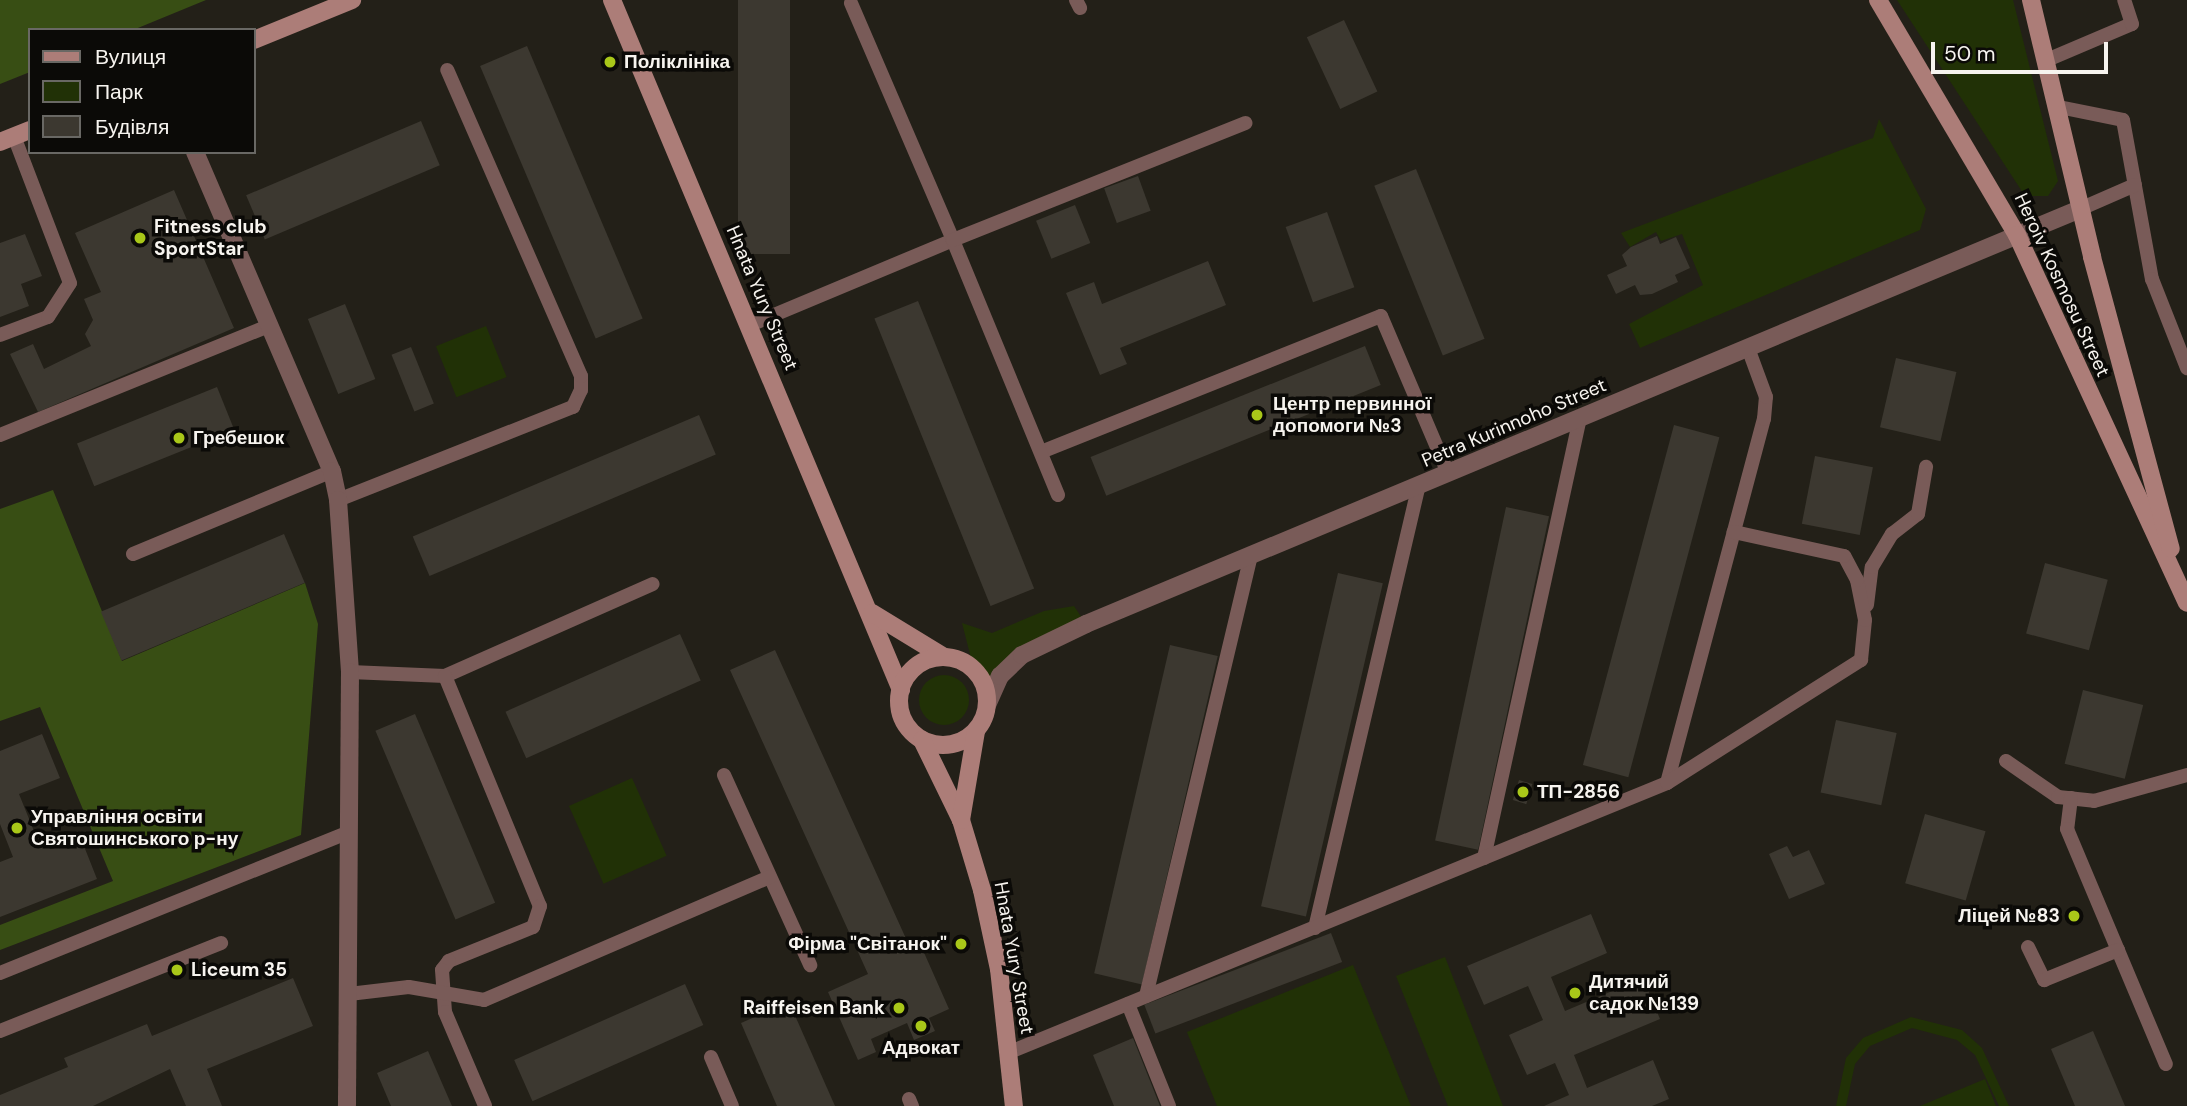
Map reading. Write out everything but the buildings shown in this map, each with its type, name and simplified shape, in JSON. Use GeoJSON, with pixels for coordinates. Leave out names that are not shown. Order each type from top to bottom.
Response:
{"type":"FeatureCollection","features":[{"type":"Feature","properties":{"kind":"street"},"geometry":{"type":"LineString","coordinates":[[256,39],[352,0]]}},
{"type":"Feature","properties":{"kind":"street","name":"Hnata Yury Street"},"geometry":{"type":"LineString","coordinates":[[612,0],[872,614],[901,690]]}},
{"type":"Feature","properties":{"kind":"street","name":"Heroiv Kosmosu Street"},"geometry":{"type":"LineString","coordinates":[[1878,0],[2017,235],[2186,601]]}},
{"type":"Feature","properties":{"kind":"street","name":"Heroiv Kosmosu Street"},"geometry":{"type":"LineString","coordinates":[[2031,0],[2059,107],[2080,209],[2186,601]]}},
{"type":"Feature","properties":{"kind":"street"},"geometry":{"type":"LineString","coordinates":[[196,154],[332,471],[338,500],[350,672],[347,1106]]}},
{"type":"Feature","properties":{"kind":"street","name":"Petra Kurinnoho Street"},"geometry":{"type":"LineString","coordinates":[[988,705],[999,676],[1022,655],[1251,555],[2080,209]]}},
{"type":"Feature","properties":{"kind":"street"},"geometry":{"type":"LineString","coordinates":[[872,614],[981,677],[988,705],[976,731],[951,744],[922,740],[903,718],[901,690],[917,666],[944,657]]}},
{"type":"Feature","properties":{"kind":"street","name":"Hnata Yury Street"},"geometry":{"type":"LineString","coordinates":[[961,820],[976,731]]}},
{"type":"Feature","properties":{"kind":"street","name":"Hnata Yury Street"},"geometry":{"type":"LineString","coordinates":[[922,740],[961,820],[991,929],[1010,1052],[1014,1106]]}},
{"type":"Feature","properties":{"kind":"lane"},"geometry":{"type":"LineString","coordinates":[[2047,60],[2132,24],[2124,0]]}},
{"type":"Feature","properties":{"kind":"lane"},"geometry":{"type":"LineString","coordinates":[[851,3],[953,240],[1058,495]]}},
{"type":"Feature","properties":{"kind":"lane"},"geometry":{"type":"LineString","coordinates":[[338,500],[573,407],[581,390],[581,376],[447,70]]}},
{"type":"Feature","properties":{"kind":"lane"},"geometry":{"type":"LineString","coordinates":[[2059,107],[2123,120],[2152,279],[2187,368]]}},
{"type":"Feature","properties":{"kind":"lane"},"geometry":{"type":"LineString","coordinates":[[750,325],[953,240],[1246,123]]}},
{"type":"Feature","properties":{"kind":"lane"},"geometry":{"type":"LineString","coordinates":[[0,335],[48,317],[70,283],[15,136]]}},
{"type":"Feature","properties":{"kind":"lane"},"geometry":{"type":"LineString","coordinates":[[2080,209],[2135,185]]}},
{"type":"Feature","properties":{"kind":"lane"},"geometry":{"type":"LineString","coordinates":[[1041,453],[1381,316],[1448,473]]}},
{"type":"Feature","properties":{"kind":"lane"},"geometry":{"type":"LineString","coordinates":[[0,435],[271,325]]}},
{"type":"Feature","properties":{"kind":"lane"},"geometry":{"type":"LineString","coordinates":[[1668,783],[1734,532],[1766,397],[1748,348]]}},
{"type":"Feature","properties":{"kind":"lane"},"geometry":{"type":"LineString","coordinates":[[1484,858],[1580,418]]}},
{"type":"Feature","properties":{"kind":"lane"},"geometry":{"type":"LineString","coordinates":[[1010,1052],[1668,783],[1861,660],[1872,567],[1892,534],[1918,514],[1926,467]]}},
{"type":"Feature","properties":{"kind":"lane"},"geometry":{"type":"LineString","coordinates":[[133,554],[332,471]]}},
{"type":"Feature","properties":{"kind":"lane"},"geometry":{"type":"LineString","coordinates":[[1315,928],[1419,485]]}},
{"type":"Feature","properties":{"kind":"lane"},"geometry":{"type":"LineString","coordinates":[[1734,532],[1844,556],[1857,580],[1865,620]]}},
{"type":"Feature","properties":{"kind":"lane"},"geometry":{"type":"LineString","coordinates":[[1146,996],[1251,555]]}},
{"type":"Feature","properties":{"kind":"lane"},"geometry":{"type":"LineString","coordinates":[[350,672],[445,676],[653,584]]}},
{"type":"Feature","properties":{"kind":"lane"},"geometry":{"type":"LineString","coordinates":[[445,676],[540,906],[533,926],[449,961],[441,992],[485,1106]]}},
{"type":"Feature","properties":{"kind":"lane"},"geometry":{"type":"LineString","coordinates":[[2006,761],[2058,796],[2094,801],[2187,775]]}},
{"type":"Feature","properties":{"kind":"lane"},"geometry":{"type":"LineString","coordinates":[[724,775],[810,965]]}},
{"type":"Feature","properties":{"kind":"lane"},"geometry":{"type":"LineString","coordinates":[[2071,798],[2067,830],[2166,1064]]}},
{"type":"Feature","properties":{"kind":"lane"},"geometry":{"type":"LineString","coordinates":[[0,973],[347,833]]}},
{"type":"Feature","properties":{"kind":"lane"},"geometry":{"type":"LineString","coordinates":[[349,995],[408,987],[484,1000],[770,877]]}},
{"type":"Feature","properties":{"kind":"lane"},"geometry":{"type":"LineString","coordinates":[[0,1031],[221,943]]}},
{"type":"Feature","properties":{"kind":"lane"},"geometry":{"type":"LineString","coordinates":[[2028,947],[2043,979],[2118,950]]}},
{"type":"Feature","properties":{"kind":"lane"},"geometry":{"type":"LineString","coordinates":[[1128,1004],[1169,1106]]}},
{"type":"Feature","properties":{"kind":"lane"},"geometry":{"type":"LineString","coordinates":[[711,1057],[732,1106]]}},
{"type":"Feature","properties":{"kind":"green space"},"geometry":{"type":"Polygon","coordinates":[[[0,0],[206,0],[138,28],[28,28],[28,73],[0,84],[0,0]]]}},
{"type":"Feature","properties":{"kind":"green space"},"geometry":{"type":"Polygon","coordinates":[[[1897,0],[2013,0],[2058,181],[2048,196],[2025,196],[1897,0]]]}},
{"type":"Feature","properties":{"kind":"green space"},"geometry":{"type":"Polygon","coordinates":[[[1879,119],[1926,209],[1920,230],[1640,348],[1629,324],[1703,285],[1682,234],[1661,241],[1656,232],[1630,247],[1621,233],[1873,138],[1879,119]]]}},
{"type":"Feature","properties":{"kind":"green space"},"geometry":{"type":"Polygon","coordinates":[[[486,326],[507,377],[457,397],[436,346],[486,326]]]}},
{"type":"Feature","properties":{"kind":"green space"},"geometry":{"type":"Polygon","coordinates":[[[53,490],[122,661],[305,583],[318,624],[301,835],[0,950],[0,925],[113,881],[40,707],[0,721],[0,509],[53,490]]]}},
{"type":"Feature","properties":{"kind":"green space"},"geometry":{"type":"Polygon","coordinates":[[[1074,606],[1084,621],[989,687],[972,662],[962,623],[992,633],[1044,611],[1074,606]]]}},
{"type":"Feature","properties":{"kind":"green space"},"geometry":{"type":"Polygon","coordinates":[[[944,675],[962,682],[969,700],[962,718],[944,725],[926,718],[919,700],[926,682],[944,675]]]}},
{"type":"Feature","properties":{"kind":"green space"},"geometry":{"type":"Polygon","coordinates":[[[632,778],[667,856],[604,884],[569,806],[632,778]]]}},
{"type":"Feature","properties":{"kind":"green space"},"geometry":{"type":"Polygon","coordinates":[[[1445,957],[1503,1106],[1448,1106],[1396,976],[1445,957]]]}},
{"type":"Feature","properties":{"kind":"green space"},"geometry":{"type":"Polygon","coordinates":[[[1353,965],[1411,1106],[1217,1106],[1187,1032],[1353,965]]]}},
{"type":"Feature","properties":{"kind":"green space"},"geometry":{"type":"Polygon","coordinates":[[[1911,1017],[1962,1030],[1982,1048],[2009,1106],[1999,1106],[1975,1055],[1957,1040],[1912,1028],[1870,1046],[1855,1064],[1846,1106],[1836,1106],[1846,1058],[1863,1038],[1911,1017]]]}},
{"type":"Feature","properties":{"kind":"green space"},"geometry":{"type":"Polygon","coordinates":[[[1985,1079],[1996,1106],[1920,1106],[1985,1079]]]}},
{"type":"Feature","properties":{"kind":"place","name":"Поліклініка"},"geometry":{"type":"Point","coordinates":[610,62]}},
{"type":"Feature","properties":{"kind":"place","name":"Fitness club SportStar"},"geometry":{"type":"Point","coordinates":[140,238]}},
{"type":"Feature","properties":{"kind":"place","name":"Центр первинної допомоги №3"},"geometry":{"type":"Point","coordinates":[1257,415]}},
{"type":"Feature","properties":{"kind":"place","name":"Гребешок"},"geometry":{"type":"Point","coordinates":[179,438]}},
{"type":"Feature","properties":{"kind":"place","name":"ТП-2856"},"geometry":{"type":"Point","coordinates":[1523,792]}},
{"type":"Feature","properties":{"kind":"place","name":"Управління освіти Святошинського р-ну"},"geometry":{"type":"Point","coordinates":[17,828]}},
{"type":"Feature","properties":{"kind":"place","name":"Ліцей №83"},"geometry":{"type":"Point","coordinates":[2074,916]}},
{"type":"Feature","properties":{"kind":"place","name":"Фірма \"Світанок\""},"geometry":{"type":"Point","coordinates":[961,944]}},
{"type":"Feature","properties":{"kind":"place","name":"Liceum 35"},"geometry":{"type":"Point","coordinates":[177,970]}},
{"type":"Feature","properties":{"kind":"place","name":"Дитячий садок №139"},"geometry":{"type":"Point","coordinates":[1575,993]}},
{"type":"Feature","properties":{"kind":"place","name":"Raiffeisen Bank"},"geometry":{"type":"Point","coordinates":[899,1008]}},
{"type":"Feature","properties":{"kind":"place","name":"Адвокат"},"geometry":{"type":"Point","coordinates":[921,1026]}}]}
